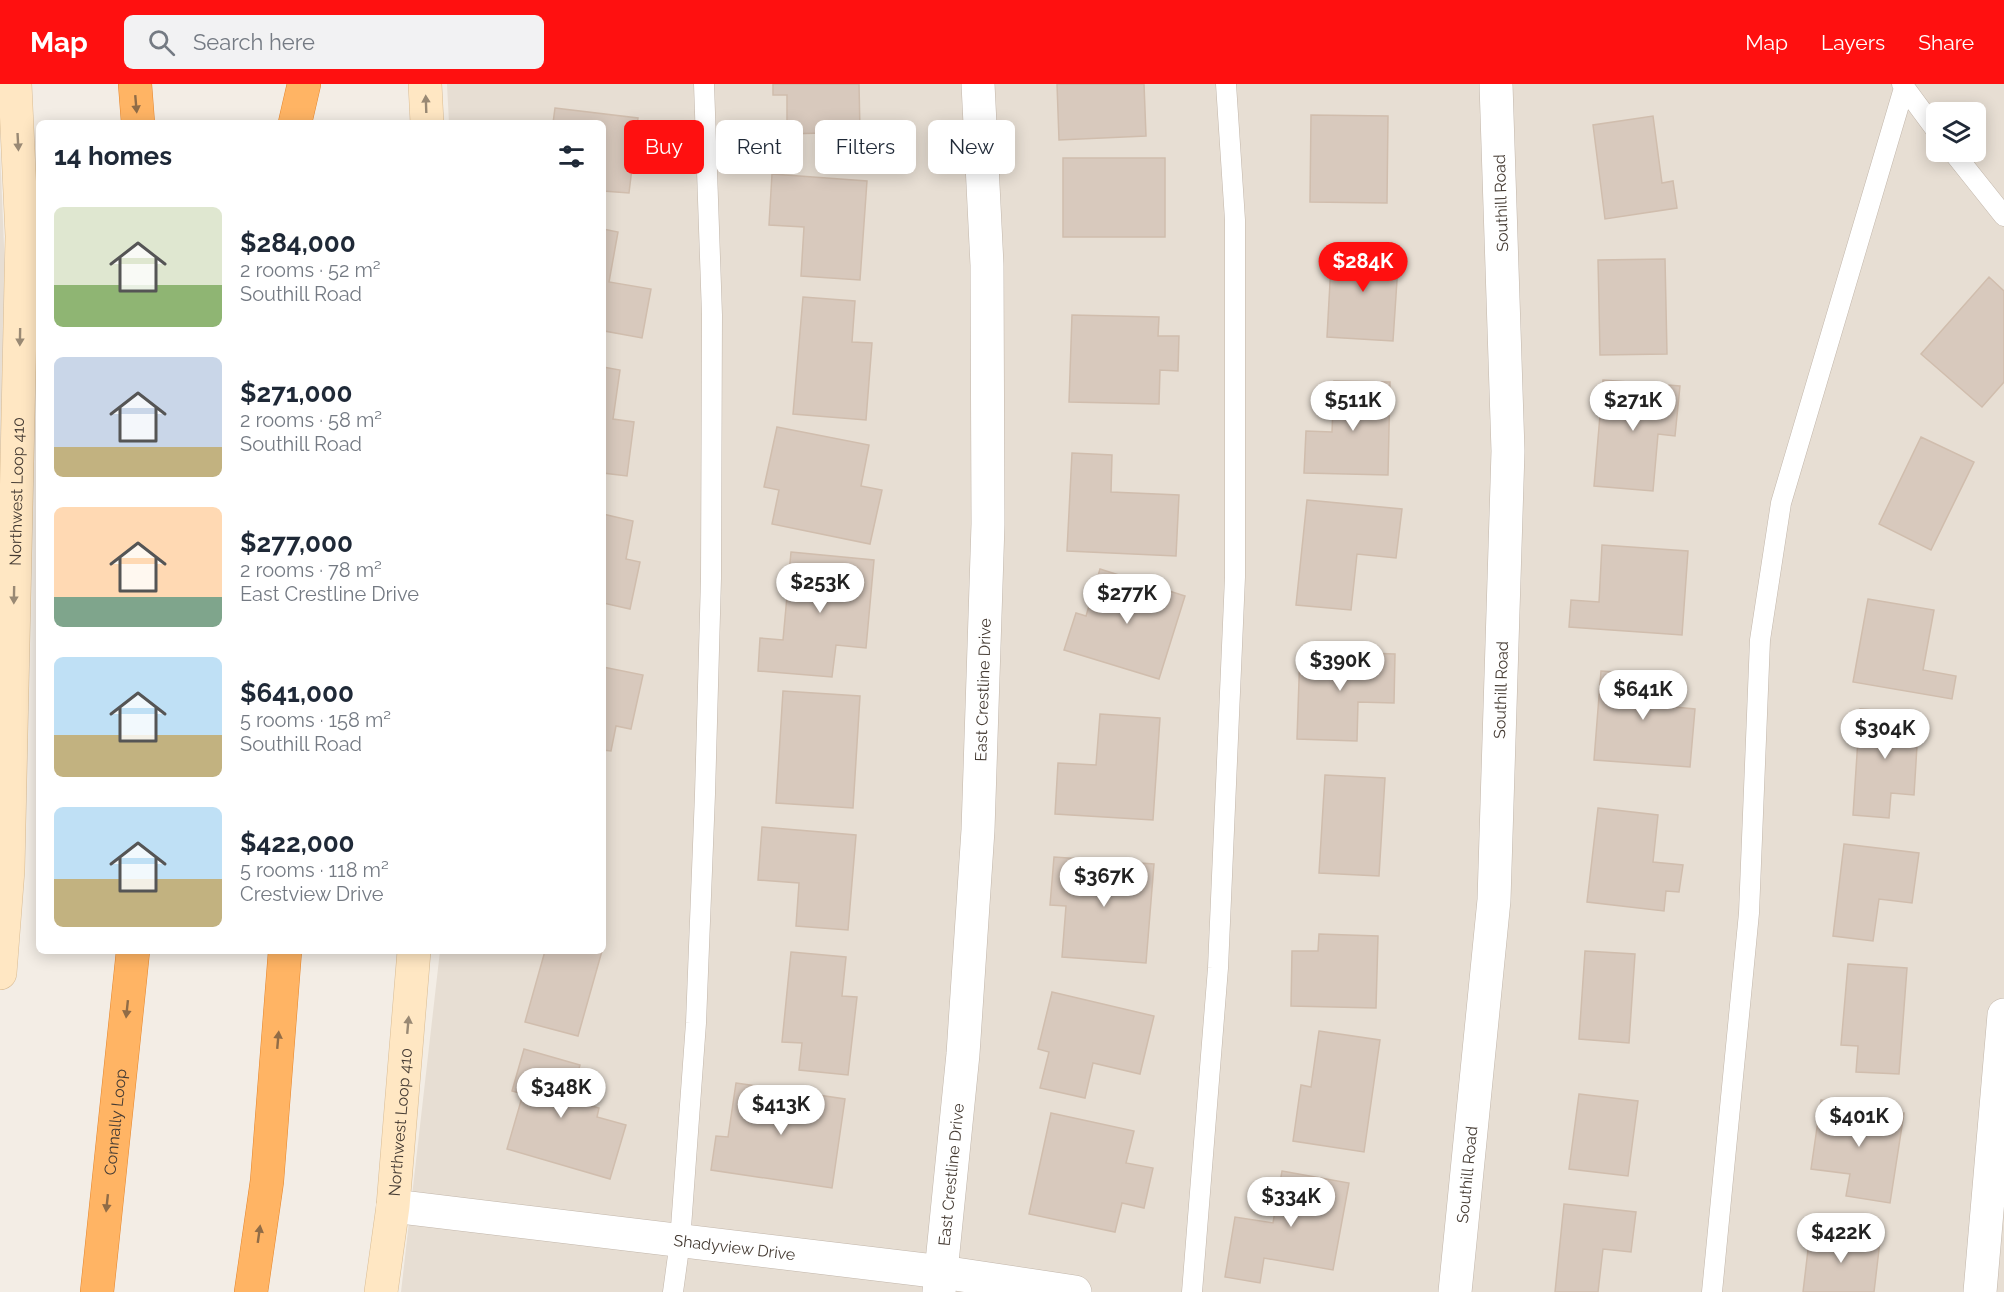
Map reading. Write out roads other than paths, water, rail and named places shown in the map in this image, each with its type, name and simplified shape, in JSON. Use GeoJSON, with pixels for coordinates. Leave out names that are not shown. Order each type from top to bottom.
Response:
{"type":"FeatureCollection","features":[{"type":"Feature","properties":{"kind":"highway"},"geometry":{"type":"LineString","coordinates":[[135,84],[138,120]]}},
{"type":"Feature","properties":{"kind":"highway"},"geometry":{"type":"LineString","coordinates":[[284,84],[287,120]]}},
{"type":"Feature","properties":{"kind":"highway"},"geometry":{"type":"LineString","coordinates":[[296,120],[304,84]]}},
{"type":"Feature","properties":{"kind":"highway","name":"Connally Loop"},"geometry":{"type":"LineString","coordinates":[[97,1292],[133,954]]}},
{"type":"Feature","properties":{"kind":"highway"},"geometry":{"type":"LineString","coordinates":[[251,1292],[267,1181],[285,954]]}},
{"type":"Feature","properties":{"kind":"main road","name":"Northwest Loop 410"},"geometry":{"type":"LineString","coordinates":[[0,973],[8,870],[22,236],[15,84]]}},
{"type":"Feature","properties":{"kind":"main road"},"geometry":{"type":"LineString","coordinates":[[425,84],[427,120]]}},
{"type":"Feature","properties":{"kind":"main road","name":"Northwest Loop 410"},"geometry":{"type":"LineString","coordinates":[[381,1292],[393,1206],[414,954]]}},
{"type":"Feature","properties":{"kind":"street","name":"East Crestline Drive"},"geometry":{"type":"LineString","coordinates":[[941,1282],[963,1054],[978,830],[988,524],[987,266],[978,84]]}},
{"type":"Feature","properties":{"kind":"street","name":"Southill Road"},"geometry":{"type":"LineString","coordinates":[[1455,1292],[1494,888],[1508,451],[1496,84]]}},
{"type":"Feature","properties":{"kind":"street"},"geometry":{"type":"LineString","coordinates":[[1980,1292],[2004,1015]]}},
{"type":"Feature","properties":{"kind":"street","name":"Shadyview Drive"},"geometry":{"type":"LineString","coordinates":[[393,1206],[680,1241],[941,1282],[1075,1292]]}},
{"type":"Feature","properties":{"kind":"lane"},"geometry":{"type":"LineString","coordinates":[[673,1292],[680,1241],[696,1023],[711,578],[712,315],[704,84]]}},
{"type":"Feature","properties":{"kind":"lane"},"geometry":{"type":"LineString","coordinates":[[1192,1292],[1218,968],[1235,577],[1235,220],[1226,84]]}},
{"type":"Feature","properties":{"kind":"lane"},"geometry":{"type":"LineString","coordinates":[[1903,86],[1926,117]]}},
{"type":"Feature","properties":{"kind":"lane"},"geometry":{"type":"LineString","coordinates":[[1712,1292],[1749,913],[1760,640],[1781,503],[1903,86]]}},
{"type":"Feature","properties":{"kind":"lane"},"geometry":{"type":"LineString","coordinates":[[1961,162],[2004,216]]}}]}
